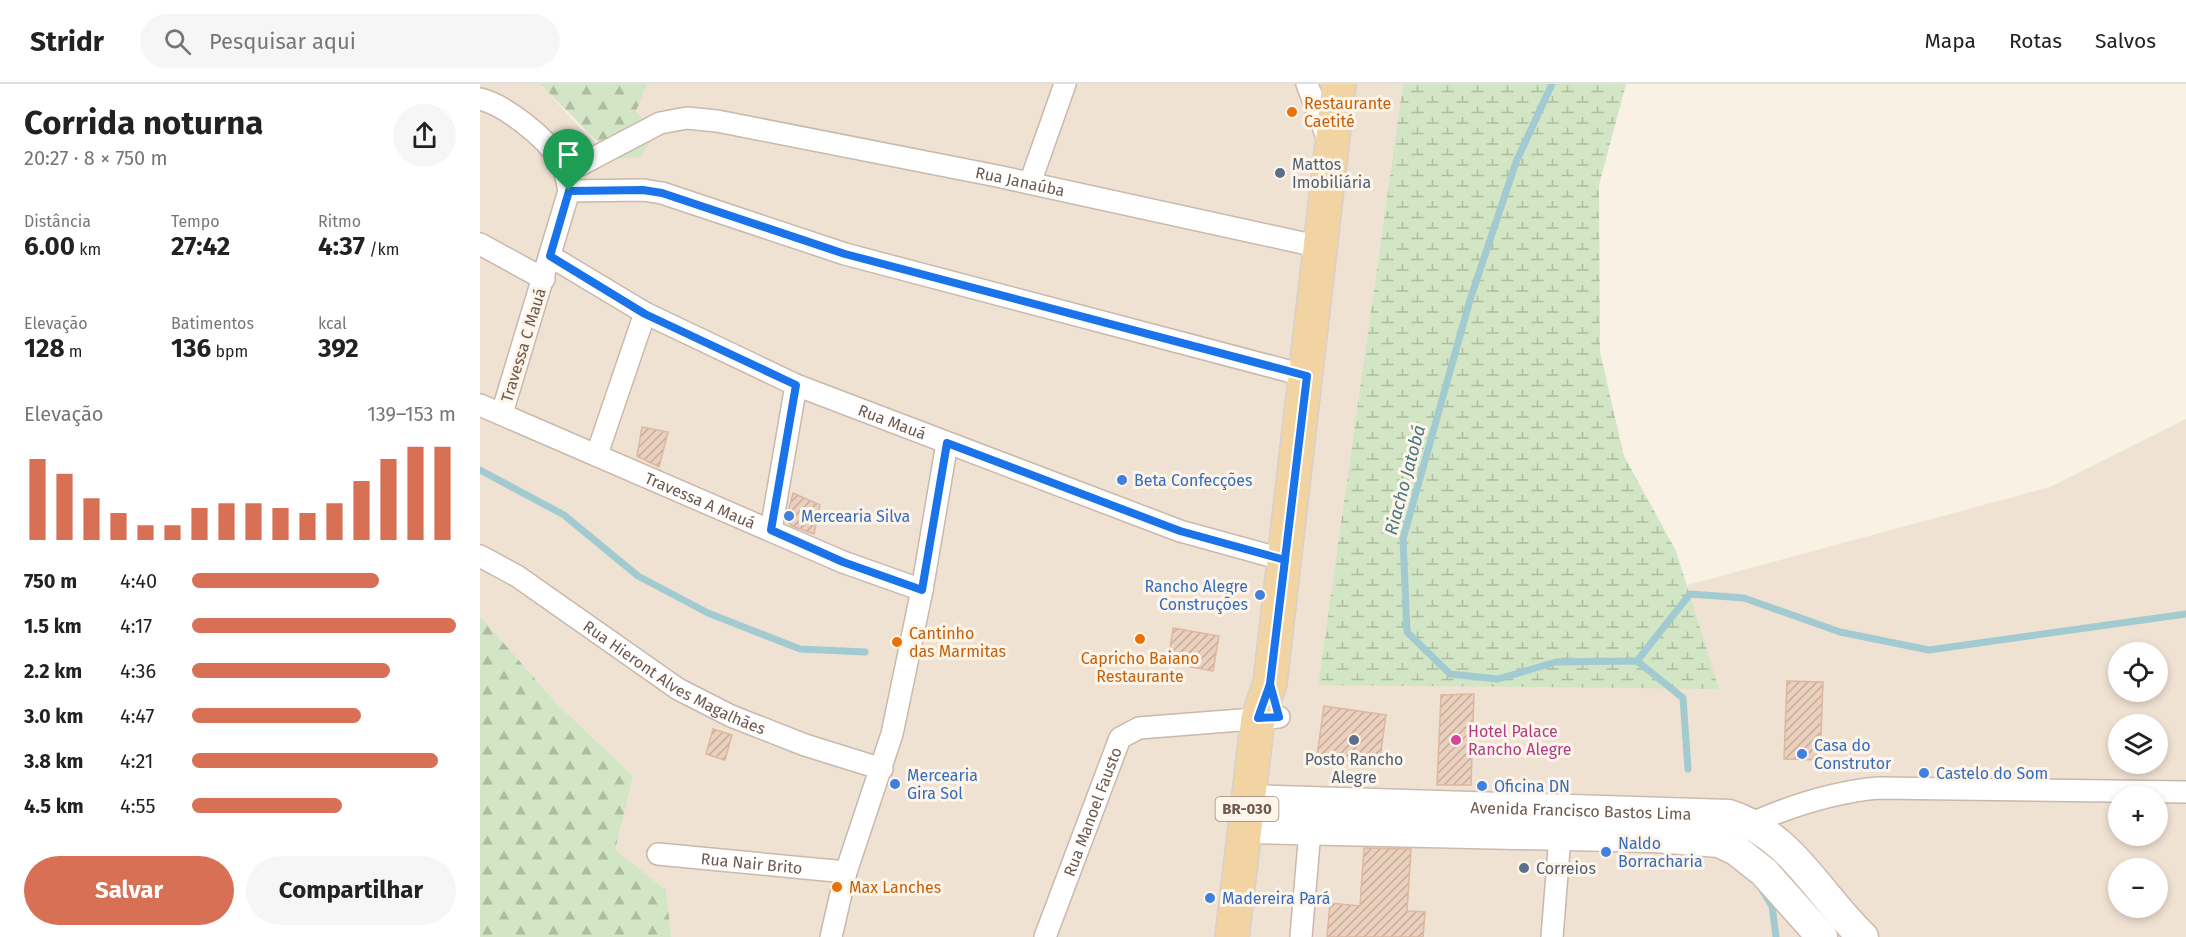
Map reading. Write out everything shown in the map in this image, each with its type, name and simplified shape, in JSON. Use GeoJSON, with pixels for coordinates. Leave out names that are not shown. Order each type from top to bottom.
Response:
{"type":"FeatureCollection","features":[{"type":"Feature","properties":{"kind":"main road","name":"BR-030"},"geometry":{"type":"LineString","coordinates":[[1232,937],[1257,814],[1339,84]]}},
{"type":"Feature","properties":{"kind":"main road","name":"BR-030"},"geometry":{"type":"LineString","coordinates":[[1252,937],[1257,814]]}},
{"type":"Feature","properties":{"kind":"street"},"geometry":{"type":"LineString","coordinates":[[1030,183],[1065,84]]}},
{"type":"Feature","properties":{"kind":"street"},"geometry":{"type":"LineString","coordinates":[[1307,84],[1332,150]]}},
{"type":"Feature","properties":{"kind":"street"},"geometry":{"type":"LineString","coordinates":[[480,99],[512,116],[541,138],[560,161],[567,182],[662,193],[845,254],[1307,376]]}},
{"type":"Feature","properties":{"kind":"street","name":"Rua Janaúba"},"geometry":{"type":"LineString","coordinates":[[567,182],[660,123],[687,118],[717,121],[1030,183],[1321,247]]}},
{"type":"Feature","properties":{"kind":"street","name":"Travessa C Mauá"},"geometry":{"type":"LineString","coordinates":[[502,413],[544,279],[567,182]]}},
{"type":"Feature","properties":{"kind":"street"},"geometry":{"type":"LineString","coordinates":[[480,244],[544,279]]}},
{"type":"Feature","properties":{"kind":"street","name":"Rua Mauá"},"geometry":{"type":"LineString","coordinates":[[550,256],[645,314],[796,385],[1180,531],[1285,560]]}},
{"type":"Feature","properties":{"kind":"street"},"geometry":{"type":"LineString","coordinates":[[597,454],[645,314]]}},
{"type":"Feature","properties":{"kind":"street"},"geometry":{"type":"LineString","coordinates":[[771,530],[796,385]]}},
{"type":"Feature","properties":{"kind":"street","name":"Travessa A Mauá"},"geometry":{"type":"LineString","coordinates":[[480,405],[843,562],[922,590]]}},
{"type":"Feature","properties":{"kind":"street"},"geometry":{"type":"LineString","coordinates":[[831,937],[846,872],[882,770],[899,705],[922,590],[947,443]]}},
{"type":"Feature","properties":{"kind":"street","name":"Rua Hieront Alves Magalhães"},"geometry":{"type":"LineString","coordinates":[[480,556],[517,576],[678,689],[731,716],[882,770]]}},
{"type":"Feature","properties":{"kind":"street","name":"Rua Manoel Fausto"},"geometry":{"type":"LineString","coordinates":[[1045,937],[1120,738],[1139,728],[1269,718]]}},
{"type":"Feature","properties":{"kind":"street"},"geometry":{"type":"LineString","coordinates":[[1752,823],[1781,810],[1817,800],[1858,790],[1878,788],[2186,792]]}},
{"type":"Feature","properties":{"kind":"street","name":"Avenida Francisco Bastos Lima"},"geometry":{"type":"LineString","coordinates":[[1257,814],[1528,821],[1713,813],[1752,823],[1796,861],[1863,937]]}},
{"type":"Feature","properties":{"kind":"street"},"geometry":{"type":"LineString","coordinates":[[1301,937],[1311,814]]}},
{"type":"Feature","properties":{"kind":"street","name":"Avenida Francisco Bastos Lima"},"geometry":{"type":"LineString","coordinates":[[1528,821],[1560,836],[1676,838],[1719,842],[1752,861],[1822,937]]}},
{"type":"Feature","properties":{"kind":"street"},"geometry":{"type":"LineString","coordinates":[[1552,937],[1560,836]]}},
{"type":"Feature","properties":{"kind":"street","name":"Rua Nair Brito"},"geometry":{"type":"LineString","coordinates":[[658,854],[846,872]]}},
{"type":"Feature","properties":{"kind":"shaded area"},"geometry":{"type":"Polygon","coordinates":[[[480,84],[540,84],[585,133],[615,159],[656,130],[636,111],[647,84],[1403,84],[1318,685],[2050,487],[2186,419],[2186,937],[671,937],[666,890],[614,850],[633,776],[556,703],[480,616],[480,84]]]}},
{"type":"Feature","properties":{"kind":"green space"},"geometry":{"type":"Polygon","coordinates":[[[540,84],[647,84],[636,111],[656,131],[641,157],[615,159],[540,84]]]}},
{"type":"Feature","properties":{"kind":"green space"},"geometry":{"type":"Polygon","coordinates":[[[1403,84],[1626,84],[1599,185],[1600,352],[1624,456],[1676,551],[1719,689],[1318,685],[1403,84]]]}},
{"type":"Feature","properties":{"kind":"green space"},"geometry":{"type":"Polygon","coordinates":[[[480,616],[556,703],[633,776],[615,850],[666,890],[671,937],[480,937],[480,616]]]}},
{"type":"Feature","properties":{"kind":"building"},"geometry":{"type":"Polygon","coordinates":[[[642,427],[668,432],[659,467],[637,456],[642,427]]]}},
{"type":"Feature","properties":{"kind":"building"},"geometry":{"type":"Polygon","coordinates":[[[793,493],[820,505],[814,534],[792,526],[786,520],[793,493]]]}},
{"type":"Feature","properties":{"kind":"building"},"geometry":{"type":"Polygon","coordinates":[[[1173,628],[1219,636],[1213,671],[1168,663],[1173,628]]]}},
{"type":"Feature","properties":{"kind":"building"},"geometry":{"type":"Polygon","coordinates":[[[1787,681],[1823,682],[1820,760],[1784,759],[1787,681]]]}},
{"type":"Feature","properties":{"kind":"building"},"geometry":{"type":"Polygon","coordinates":[[[1474,694],[1471,785],[1437,785],[1441,695],[1474,694]]]}},
{"type":"Feature","properties":{"kind":"building"},"geometry":{"type":"Polygon","coordinates":[[[1324,706],[1386,715],[1379,765],[1317,756],[1324,706]]]}},
{"type":"Feature","properties":{"kind":"building"},"geometry":{"type":"Polygon","coordinates":[[[713,729],[732,735],[725,760],[706,754],[713,729]]]}},
{"type":"Feature","properties":{"kind":"building"},"geometry":{"type":"Polygon","coordinates":[[[1364,848],[1411,849],[1407,911],[1425,912],[1423,937],[1327,937],[1330,903],[1360,906],[1364,848]]]}},
{"type":"Feature","properties":{"kind":"waterway","name":"Riacho Jatobá"},"geometry":{"type":"LineString","coordinates":[[1552,84],[1516,162],[1470,300],[1403,539],[1407,632],[1450,674],[1498,679],[1556,662],[1637,661],[1683,698],[1688,769]]}},
{"type":"Feature","properties":{"kind":"waterway"},"geometry":{"type":"LineString","coordinates":[[480,470],[564,515],[638,576],[708,613],[800,649],[865,652]]}},
{"type":"Feature","properties":{"kind":"waterway"},"geometry":{"type":"LineString","coordinates":[[1637,661],[1690,594],[1744,598],[1840,632],[1929,650],[2186,614]]}},
{"type":"Feature","properties":{"kind":"waterway","name":"Riacho Jatobá"},"geometry":{"type":"LineString","coordinates":[[1762,890],[1772,906],[1776,937]]}},
{"type":"Feature","properties":{"kind":"place","name":"Restaurante Caetité"},"geometry":{"type":"Point","coordinates":[1292,112]}},
{"type":"Feature","properties":{"kind":"place","name":"Mattos Imobiliária"},"geometry":{"type":"Point","coordinates":[1280,173]}},
{"type":"Feature","properties":{"kind":"place","name":"Beta Confecções"},"geometry":{"type":"Point","coordinates":[1122,480]}},
{"type":"Feature","properties":{"kind":"place","name":"Mercearia Silva"},"geometry":{"type":"Point","coordinates":[789,516]}},
{"type":"Feature","properties":{"kind":"place","name":"Rancho Alegre Construções"},"geometry":{"type":"Point","coordinates":[1260,595]}},
{"type":"Feature","properties":{"kind":"place","name":"Capricho Baiano Restaurante"},"geometry":{"type":"Point","coordinates":[1140,639]}},
{"type":"Feature","properties":{"kind":"place","name":"Cantinho das Marmitas"},"geometry":{"type":"Point","coordinates":[897,642]}},
{"type":"Feature","properties":{"kind":"place","name":"Posto Rancho Alegre"},"geometry":{"type":"Point","coordinates":[1354,740]}},
{"type":"Feature","properties":{"kind":"place","name":"Hotel Palace Rancho Alegre"},"geometry":{"type":"Point","coordinates":[1456,740]}},
{"type":"Feature","properties":{"kind":"place","name":"Casa do Construtor"},"geometry":{"type":"Point","coordinates":[1802,754]}},
{"type":"Feature","properties":{"kind":"place","name":"Castelo do Som"},"geometry":{"type":"Point","coordinates":[1924,773]}},
{"type":"Feature","properties":{"kind":"place","name":"Mercearia Gira Sol"},"geometry":{"type":"Point","coordinates":[895,784]}},
{"type":"Feature","properties":{"kind":"place","name":"Oficina DN"},"geometry":{"type":"Point","coordinates":[1482,786]}},
{"type":"Feature","properties":{"kind":"place","name":"Naldo Borracharia"},"geometry":{"type":"Point","coordinates":[1606,852]}},
{"type":"Feature","properties":{"kind":"place","name":"Correios"},"geometry":{"type":"Point","coordinates":[1524,868]}},
{"type":"Feature","properties":{"kind":"place","name":"Max Lanches"},"geometry":{"type":"Point","coordinates":[837,887]}},
{"type":"Feature","properties":{"kind":"place","name":"Madereira Pará"},"geometry":{"type":"Point","coordinates":[1210,898]}},
{"type":"Feature","properties":{"kind":"route"},"geometry":{"type":"LineString","coordinates":[[569,191],[550,256],[645,314],[796,385],[771,530],[843,562],[922,590],[947,443],[1180,531],[1252,552],[1285,560],[1270,684],[1279,717],[1258,718],[1270,684],[1307,376],[845,254],[662,193],[643,190],[569,191]]}}]}
